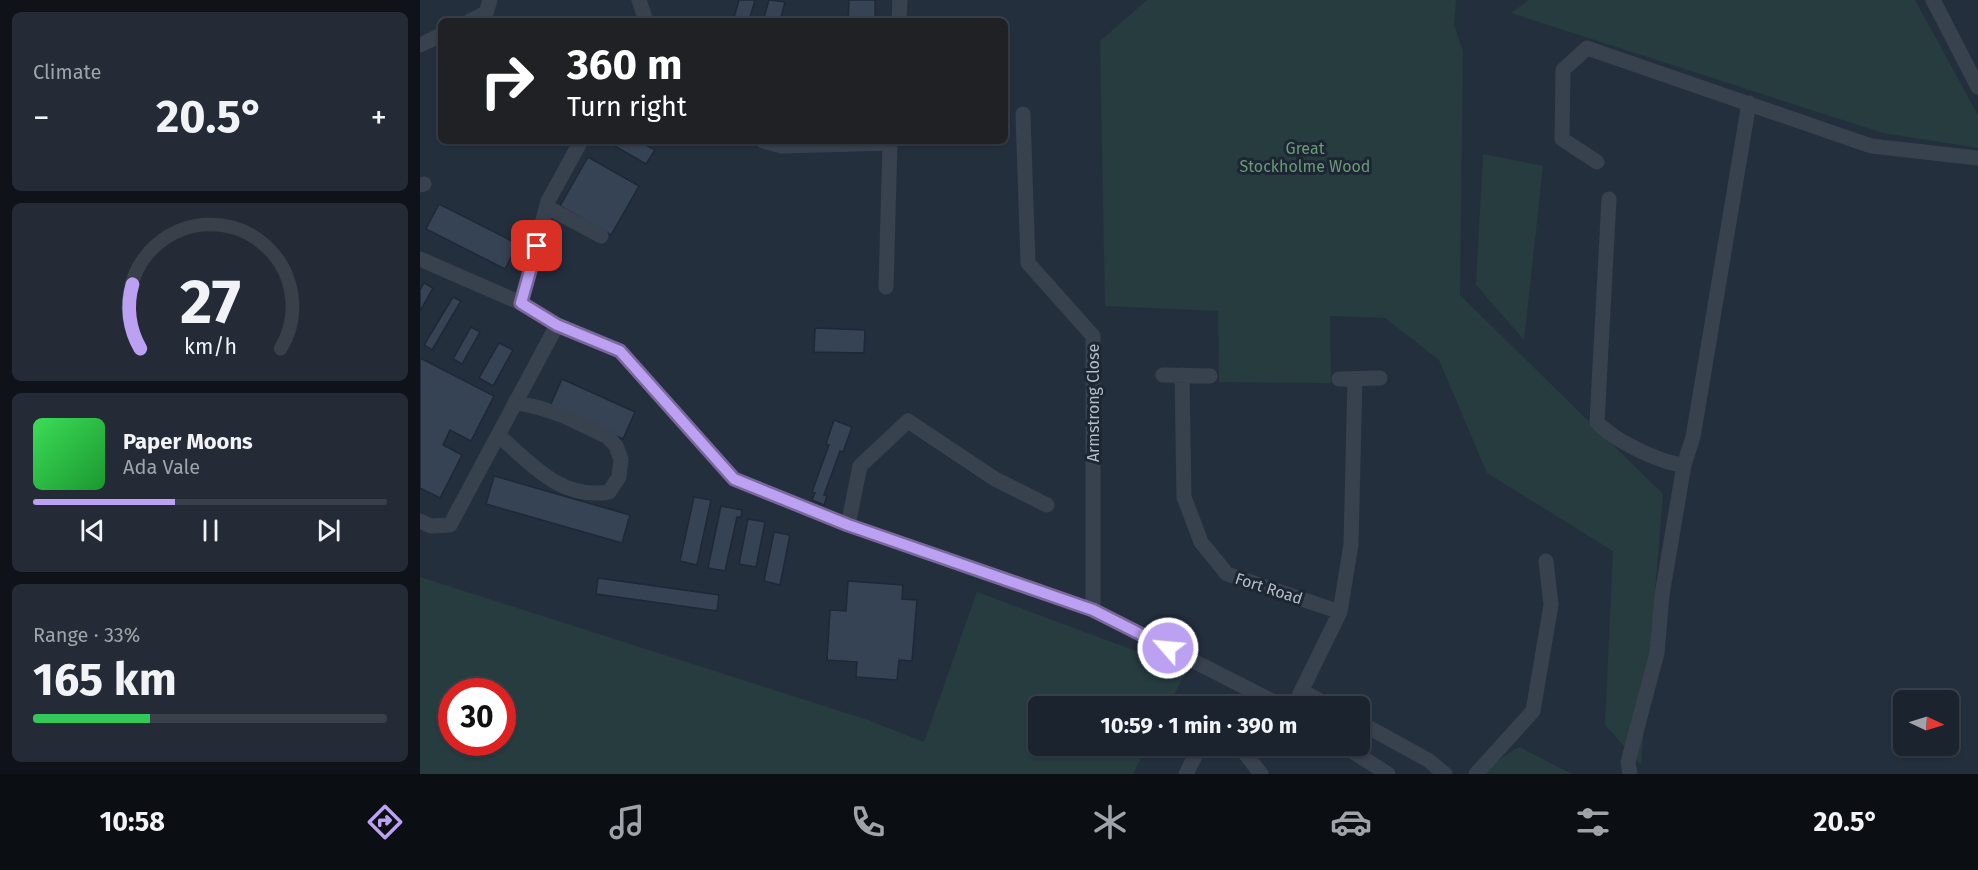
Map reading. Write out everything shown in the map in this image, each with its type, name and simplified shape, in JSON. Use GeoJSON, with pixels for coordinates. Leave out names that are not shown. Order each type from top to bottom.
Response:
{"type":"FeatureCollection","features":[{"type":"Feature","properties":{"kind":"street"},"geometry":{"type":"LineString","coordinates":[[476,18],[486,13],[490,0]]}},
{"type":"Feature","properties":{"kind":"street"},"geometry":{"type":"LineString","coordinates":[[639,0],[645,18]]}},
{"type":"Feature","properties":{"kind":"street"},"geometry":{"type":"LineString","coordinates":[[899,18],[900,0]]}},
{"type":"Feature","properties":{"kind":"street"},"geometry":{"type":"LineString","coordinates":[[1933,0],[1978,87]]}},
{"type":"Feature","properties":{"kind":"street"},"geometry":{"type":"LineString","coordinates":[[420,45],[438,36]]}},
{"type":"Feature","properties":{"kind":"street"},"geometry":{"type":"LineString","coordinates":[[1597,162],[1562,139],[1563,70],[1587,48],[1871,147],[1978,158]]}},
{"type":"Feature","properties":{"kind":"street"},"geometry":{"type":"LineString","coordinates":[[1630,774],[1628,762],[1658,653],[1662,595],[1684,465],[1693,437],[1749,103]]}},
{"type":"Feature","properties":{"kind":"street","name":"Armstrong Close"},"geometry":{"type":"LineString","coordinates":[[1023,114],[1028,263],[1093,336],[1093,610]]}},
{"type":"Feature","properties":{"kind":"street"},"geometry":{"type":"LineString","coordinates":[[521,303],[547,207],[579,144]]}},
{"type":"Feature","properties":{"kind":"street"},"geometry":{"type":"LineString","coordinates":[[774,144],[782,146],[836,144]]}},
{"type":"Feature","properties":{"kind":"street"},"geometry":{"type":"LineString","coordinates":[[886,287],[890,144]]}},
{"type":"Feature","properties":{"kind":"street"},"geometry":{"type":"LineString","coordinates":[[1609,199],[1597,422],[1604,429],[1649,455],[1671,464],[1684,465]]}},
{"type":"Feature","properties":{"kind":"street"},"geometry":{"type":"LineString","coordinates":[[547,207],[602,236]]}},
{"type":"Feature","properties":{"kind":"street"},"geometry":{"type":"LineString","coordinates":[[420,259],[521,303],[557,325],[620,351],[734,479],[848,525],[1093,610],[1251,696]]}},
{"type":"Feature","properties":{"kind":"street"},"geometry":{"type":"LineString","coordinates":[[420,521],[431,526],[450,525],[557,325]]}},
{"type":"Feature","properties":{"kind":"street"},"geometry":{"type":"LineString","coordinates":[[1163,375],[1210,376]]}},
{"type":"Feature","properties":{"kind":"street","name":"Fort Road"},"geometry":{"type":"LineString","coordinates":[[1182,375],[1184,497],[1201,542],[1227,574],[1340,612]]}},
{"type":"Feature","properties":{"kind":"street"},"geometry":{"type":"LineString","coordinates":[[1339,379],[1380,378]]}},
{"type":"Feature","properties":{"kind":"street"},"geometry":{"type":"LineString","coordinates":[[1299,696],[1340,612],[1351,544],[1355,379]]}},
{"type":"Feature","properties":{"kind":"street"},"geometry":{"type":"LineString","coordinates":[[498,435],[557,484],[582,494],[594,495],[609,492],[619,477],[621,459],[616,446],[608,437],[564,416],[514,402]]}},
{"type":"Feature","properties":{"kind":"street"},"geometry":{"type":"LineString","coordinates":[[848,525],[860,466],[908,421],[995,479],[1047,505]]}},
{"type":"Feature","properties":{"kind":"street"},"geometry":{"type":"LineString","coordinates":[[1476,774],[1533,711],[1551,605],[1546,561]]}},
{"type":"Feature","properties":{"kind":"street"},"geometry":{"type":"LineString","coordinates":[[1302,691],[1311,696]]}},
{"type":"Feature","properties":{"kind":"street"},"geometry":{"type":"LineString","coordinates":[[1370,728],[1428,760],[1445,774]]}},
{"type":"Feature","properties":{"kind":"street"},"geometry":{"type":"LineString","coordinates":[[1186,774],[1195,756]]}},
{"type":"Feature","properties":{"kind":"street"},"geometry":{"type":"LineString","coordinates":[[1248,756],[1261,774]]}},
{"type":"Feature","properties":{"kind":"street"},"geometry":{"type":"LineString","coordinates":[[1360,756],[1388,774]]}},
{"type":"Feature","properties":{"kind":"green space","name":"Great Stockholme Wood"},"geometry":{"type":"Polygon","coordinates":[[[1147,0],[1456,0],[1454,25],[1463,51],[1460,295],[1663,494],[1641,765],[1605,725],[1613,551],[1487,473],[1439,360],[1385,318],[1330,316],[1331,383],[1219,382],[1218,311],[1105,306],[1100,41],[1147,0]]]}},
{"type":"Feature","properties":{"kind":"green space"},"geometry":{"type":"Polygon","coordinates":[[[1529,0],[1915,0],[1978,115],[1978,148],[1883,133],[1511,13],[1529,0]]]}},
{"type":"Feature","properties":{"kind":"green space"},"geometry":{"type":"Polygon","coordinates":[[[1483,154],[1543,166],[1524,340],[1476,285],[1483,154]]]}},
{"type":"Feature","properties":{"kind":"green space"},"geometry":{"type":"Polygon","coordinates":[[[420,577],[868,720],[924,742],[977,592],[1187,670],[1173,696],[1028,696],[1028,756],[1142,756],[1133,774],[420,774],[420,577]]]}},
{"type":"Feature","properties":{"kind":"green space"},"geometry":{"type":"Polygon","coordinates":[[[1519,747],[1572,774],[1476,774],[1519,747]]]}},
{"type":"Feature","properties":{"kind":"building"},"geometry":{"type":"Polygon","coordinates":[[[739,0],[755,0],[750,18],[734,18],[739,0]]]}},
{"type":"Feature","properties":{"kind":"building"},"geometry":{"type":"Polygon","coordinates":[[[769,0],[785,2],[781,18],[764,18],[769,0]]]}},
{"type":"Feature","properties":{"kind":"building"},"geometry":{"type":"Polygon","coordinates":[[[849,0],[875,0],[875,18],[848,18],[849,0]]]}},
{"type":"Feature","properties":{"kind":"building"},"geometry":{"type":"Polygon","coordinates":[[[644,144],[655,150],[646,164],[613,145],[644,144]]]}},
{"type":"Feature","properties":{"kind":"building"},"geometry":{"type":"Polygon","coordinates":[[[588,157],[639,186],[611,235],[560,206],[588,157]]]}},
{"type":"Feature","properties":{"kind":"building"},"geometry":{"type":"Polygon","coordinates":[[[439,204],[518,244],[505,269],[426,229],[439,204]]]}},
{"type":"Feature","properties":{"kind":"building"},"geometry":{"type":"Polygon","coordinates":[[[424,283],[433,288],[420,311],[420,290],[424,283]]]}},
{"type":"Feature","properties":{"kind":"building"},"geometry":{"type":"Polygon","coordinates":[[[453,297],[461,301],[432,350],[424,345],[453,297]]]}},
{"type":"Feature","properties":{"kind":"building"},"geometry":{"type":"Polygon","coordinates":[[[471,327],[480,332],[462,364],[453,359],[471,327]]]}},
{"type":"Feature","properties":{"kind":"building"},"geometry":{"type":"Polygon","coordinates":[[[815,328],[865,330],[864,353],[814,352],[815,328]]]}},
{"type":"Feature","properties":{"kind":"building"},"geometry":{"type":"Polygon","coordinates":[[[499,343],[513,350],[493,386],[479,378],[499,343]]]}},
{"type":"Feature","properties":{"kind":"building"},"geometry":{"type":"Polygon","coordinates":[[[420,358],[494,396],[471,441],[450,430],[443,445],[462,455],[440,498],[420,488],[420,358]]]}},
{"type":"Feature","properties":{"kind":"building"},"geometry":{"type":"Polygon","coordinates":[[[562,379],[635,412],[623,439],[550,406],[562,379]]]}},
{"type":"Feature","properties":{"kind":"building"},"geometry":{"type":"Polygon","coordinates":[[[834,420],[852,427],[843,452],[840,451],[824,495],[827,496],[824,505],[812,500],[815,493],[812,492],[829,445],[826,444],[834,420]]]}},
{"type":"Feature","properties":{"kind":"building"},"geometry":{"type":"Polygon","coordinates":[[[494,476],[630,515],[622,543],[486,504],[494,476]]]}},
{"type":"Feature","properties":{"kind":"building"},"geometry":{"type":"Polygon","coordinates":[[[694,497],[711,500],[697,565],[680,561],[694,497]]]}},
{"type":"Feature","properties":{"kind":"building"},"geometry":{"type":"Polygon","coordinates":[[[721,506],[742,510],[741,517],[737,517],[725,571],[708,568],[721,506]]]}},
{"type":"Feature","properties":{"kind":"building"},"geometry":{"type":"Polygon","coordinates":[[[748,519],[765,522],[756,567],[739,564],[748,519]]]}},
{"type":"Feature","properties":{"kind":"building"},"geometry":{"type":"Polygon","coordinates":[[[774,532],[790,535],[780,585],[764,581],[774,532]]]}},
{"type":"Feature","properties":{"kind":"building"},"geometry":{"type":"Polygon","coordinates":[[[598,578],[719,595],[717,611],[596,594],[598,578]]]}},
{"type":"Feature","properties":{"kind":"building"},"geometry":{"type":"Polygon","coordinates":[[[848,581],[903,585],[902,599],[917,600],[912,661],[899,660],[897,680],[856,677],[857,662],[827,660],[830,610],[846,611],[848,581]]]}},
{"type":"Feature","properties":{"kind":"route"},"geometry":{"type":"LineString","coordinates":[[537,246],[521,303],[557,325],[620,351],[734,479],[848,525],[1093,610],[1168,648]]}}]}
